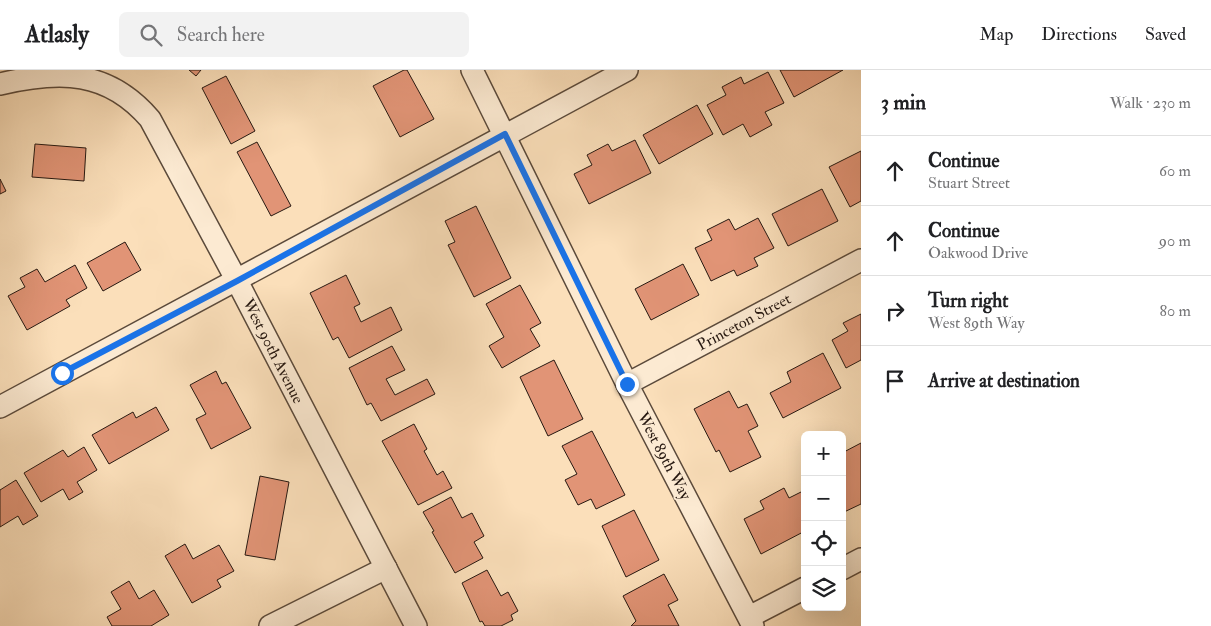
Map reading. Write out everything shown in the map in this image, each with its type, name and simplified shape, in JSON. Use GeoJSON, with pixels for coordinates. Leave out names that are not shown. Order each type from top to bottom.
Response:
{"type":"FeatureCollection","features":[{"type":"Feature","properties":{"kind":"street","name":"West 89th Way"},"geometry":{"type":"LineString","coordinates":[[472,70],[627,384],[751,622]]}},
{"type":"Feature","properties":{"kind":"street"},"geometry":{"type":"LineString","coordinates":[[0,407],[627,70]]}},
{"type":"Feature","properties":{"kind":"street","name":"West 90th Avenue"},"geometry":{"type":"LineString","coordinates":[[0,84],[24,75],[62,72],[92,77],[117,88],[135,102],[150,120],[237,281],[416,626]]}},
{"type":"Feature","properties":{"kind":"street","name":"Princeton Street"},"geometry":{"type":"LineString","coordinates":[[627,384],[861,260]]}},
{"type":"Feature","properties":{"kind":"street"},"geometry":{"type":"LineString","coordinates":[[846,567],[861,559]]}},
{"type":"Feature","properties":{"kind":"street"},"geometry":{"type":"LineString","coordinates":[[270,626],[386,568]]}},
{"type":"Feature","properties":{"kind":"street"},"geometry":{"type":"LineString","coordinates":[[751,622],[801,591]]}},
{"type":"Feature","properties":{"kind":"building"},"geometry":{"type":"Polygon","coordinates":[[[189,70],[201,70],[196,76],[189,70]]]}},
{"type":"Feature","properties":{"kind":"building"},"geometry":{"type":"Polygon","coordinates":[[[407,70],[434,119],[400,137],[373,86],[407,70]]]}},
{"type":"Feature","properties":{"kind":"building"},"geometry":{"type":"Polygon","coordinates":[[[780,70],[843,70],[794,97],[780,70]]]}},
{"type":"Feature","properties":{"kind":"building"},"geometry":{"type":"Polygon","coordinates":[[[768,72],[784,103],[765,112],[772,125],[750,137],[743,124],[723,135],[707,105],[726,95],[722,87],[741,77],[744,84],[768,72]]]}},
{"type":"Feature","properties":{"kind":"building"},"geometry":{"type":"Polygon","coordinates":[[[226,76],[255,131],[231,144],[202,88],[226,76]]]}},
{"type":"Feature","properties":{"kind":"building"},"geometry":{"type":"Polygon","coordinates":[[[697,105],[713,134],[659,164],[643,135],[697,105]]]}},
{"type":"Feature","properties":{"kind":"building"},"geometry":{"type":"Polygon","coordinates":[[[635,140],[651,173],[589,204],[574,174],[592,165],[587,155],[608,144],[612,151],[635,140]]]}},
{"type":"Feature","properties":{"kind":"building"},"geometry":{"type":"Polygon","coordinates":[[[257,142],[291,206],[271,216],[237,152],[257,142]]]}},
{"type":"Feature","properties":{"kind":"building"},"geometry":{"type":"Polygon","coordinates":[[[35,144],[86,148],[84,181],[32,177],[35,144]]]}},
{"type":"Feature","properties":{"kind":"building"},"geometry":{"type":"Polygon","coordinates":[[[861,151],[861,201],[850,207],[829,167],[861,151]]]}},
{"type":"Feature","properties":{"kind":"building"},"geometry":{"type":"Polygon","coordinates":[[[0,179],[6,191],[0,194],[0,179]]]}},
{"type":"Feature","properties":{"kind":"building"},"geometry":{"type":"Polygon","coordinates":[[[822,189],[838,221],[788,246],[772,214],[822,189]]]}},
{"type":"Feature","properties":{"kind":"building"},"geometry":{"type":"Polygon","coordinates":[[[476,206],[511,278],[474,297],[448,245],[455,242],[445,221],[476,206]]]}},
{"type":"Feature","properties":{"kind":"building"},"geometry":{"type":"Polygon","coordinates":[[[758,218],[774,248],[754,258],[758,266],[737,276],[734,270],[711,281],[695,248],[712,240],[707,230],[729,219],[735,230],[758,218]]]}},
{"type":"Feature","properties":{"kind":"building"},"geometry":{"type":"Polygon","coordinates":[[[125,242],[141,270],[103,291],[87,263],[125,242]]]}},
{"type":"Feature","properties":{"kind":"building"},"geometry":{"type":"Polygon","coordinates":[[[683,264],[699,295],[651,320],[635,289],[683,264]]]}},
{"type":"Feature","properties":{"kind":"building"},"geometry":{"type":"Polygon","coordinates":[[[75,265],[87,288],[66,300],[70,306],[27,330],[8,296],[25,287],[20,278],[37,269],[45,282],[75,265]]]}},
{"type":"Feature","properties":{"kind":"building"},"geometry":{"type":"Polygon","coordinates":[[[346,275],[360,304],[354,307],[361,322],[391,307],[402,330],[349,358],[338,337],[333,340],[310,293],[346,275]]]}},
{"type":"Feature","properties":{"kind":"building"},"geometry":{"type":"Polygon","coordinates":[[[520,285],[541,323],[530,329],[540,346],[502,368],[489,346],[504,337],[486,304],[520,285]]]}},
{"type":"Feature","properties":{"kind":"building"},"geometry":{"type":"Polygon","coordinates":[[[861,314],[861,360],[846,368],[832,340],[848,331],[843,323],[861,314]]]}},
{"type":"Feature","properties":{"kind":"building"},"geometry":{"type":"Polygon","coordinates":[[[392,346],[405,370],[386,379],[395,395],[427,379],[435,394],[381,421],[371,403],[367,405],[349,368],[392,346]]]}},
{"type":"Feature","properties":{"kind":"building"},"geometry":{"type":"Polygon","coordinates":[[[823,353],[841,388],[783,418],[770,393],[791,382],[787,372],[823,353]]]}},
{"type":"Feature","properties":{"kind":"building"},"geometry":{"type":"Polygon","coordinates":[[[554,360],[583,419],[548,436],[520,377],[554,360]]]}},
{"type":"Feature","properties":{"kind":"building"},"geometry":{"type":"Polygon","coordinates":[[[216,371],[222,384],[226,382],[251,428],[211,449],[196,419],[206,414],[190,385],[216,371]]]}},
{"type":"Feature","properties":{"kind":"building"},"geometry":{"type":"Polygon","coordinates":[[[729,391],[738,408],[747,404],[758,426],[748,431],[761,457],[730,472],[719,450],[716,452],[694,409],[729,391]]]}},
{"type":"Feature","properties":{"kind":"building"},"geometry":{"type":"Polygon","coordinates":[[[156,407],[169,430],[109,464],[92,435],[133,412],[136,418],[156,407]]]}},
{"type":"Feature","properties":{"kind":"building"},"geometry":{"type":"Polygon","coordinates":[[[414,424],[427,449],[424,451],[437,475],[443,471],[452,488],[418,505],[382,441],[414,424]]]}},
{"type":"Feature","properties":{"kind":"building"},"geometry":{"type":"Polygon","coordinates":[[[592,431],[625,495],[596,509],[591,499],[578,505],[565,480],[577,474],[562,446],[592,431]]]}},
{"type":"Feature","properties":{"kind":"building"},"geometry":{"type":"Polygon","coordinates":[[[861,443],[861,504],[846,511],[846,476],[846,451],[861,443]]]}},
{"type":"Feature","properties":{"kind":"building"},"geometry":{"type":"Polygon","coordinates":[[[84,447],[97,470],[77,482],[83,492],[69,500],[63,489],[41,502],[24,473],[63,450],[68,457],[84,447]]]}},
{"type":"Feature","properties":{"kind":"building"},"geometry":{"type":"Polygon","coordinates":[[[260,476],[289,482],[275,560],[245,555],[260,476]]]}},
{"type":"Feature","properties":{"kind":"building"},"geometry":{"type":"Polygon","coordinates":[[[16,480],[38,516],[23,525],[18,516],[0,527],[0,490],[16,480]]]}},
{"type":"Feature","properties":{"kind":"building"},"geometry":{"type":"Polygon","coordinates":[[[784,488],[789,498],[801,492],[801,533],[761,554],[744,519],[764,509],[760,501],[784,488]]]}},
{"type":"Feature","properties":{"kind":"building"},"geometry":{"type":"Polygon","coordinates":[[[451,497],[462,518],[472,513],[484,536],[474,542],[483,558],[455,573],[423,512],[451,497]]]}},
{"type":"Feature","properties":{"kind":"building"},"geometry":{"type":"Polygon","coordinates":[[[634,510],[659,560],[626,577],[602,526],[634,510]]]}},
{"type":"Feature","properties":{"kind":"building"},"geometry":{"type":"Polygon","coordinates":[[[185,544],[193,559],[219,545],[234,571],[217,580],[221,587],[192,603],[165,556],[185,544]]]}},
{"type":"Feature","properties":{"kind":"building"},"geometry":{"type":"Polygon","coordinates":[[[487,570],[501,596],[508,592],[518,611],[511,615],[513,620],[501,626],[485,626],[482,621],[480,622],[462,583],[487,570]]]}},
{"type":"Feature","properties":{"kind":"building"},"geometry":{"type":"Polygon","coordinates":[[[664,574],[678,600],[668,605],[679,626],[631,626],[636,621],[623,596],[664,574]]]}},
{"type":"Feature","properties":{"kind":"building"},"geometry":{"type":"Polygon","coordinates":[[[129,581],[139,599],[154,590],[169,615],[151,626],[112,626],[107,617],[121,609],[111,592],[129,581]]]}},
{"type":"Feature","properties":{"kind":"route"},"geometry":{"type":"LineString","coordinates":[[62,373],[237,281],[505,134],[627,384]]}}]}
